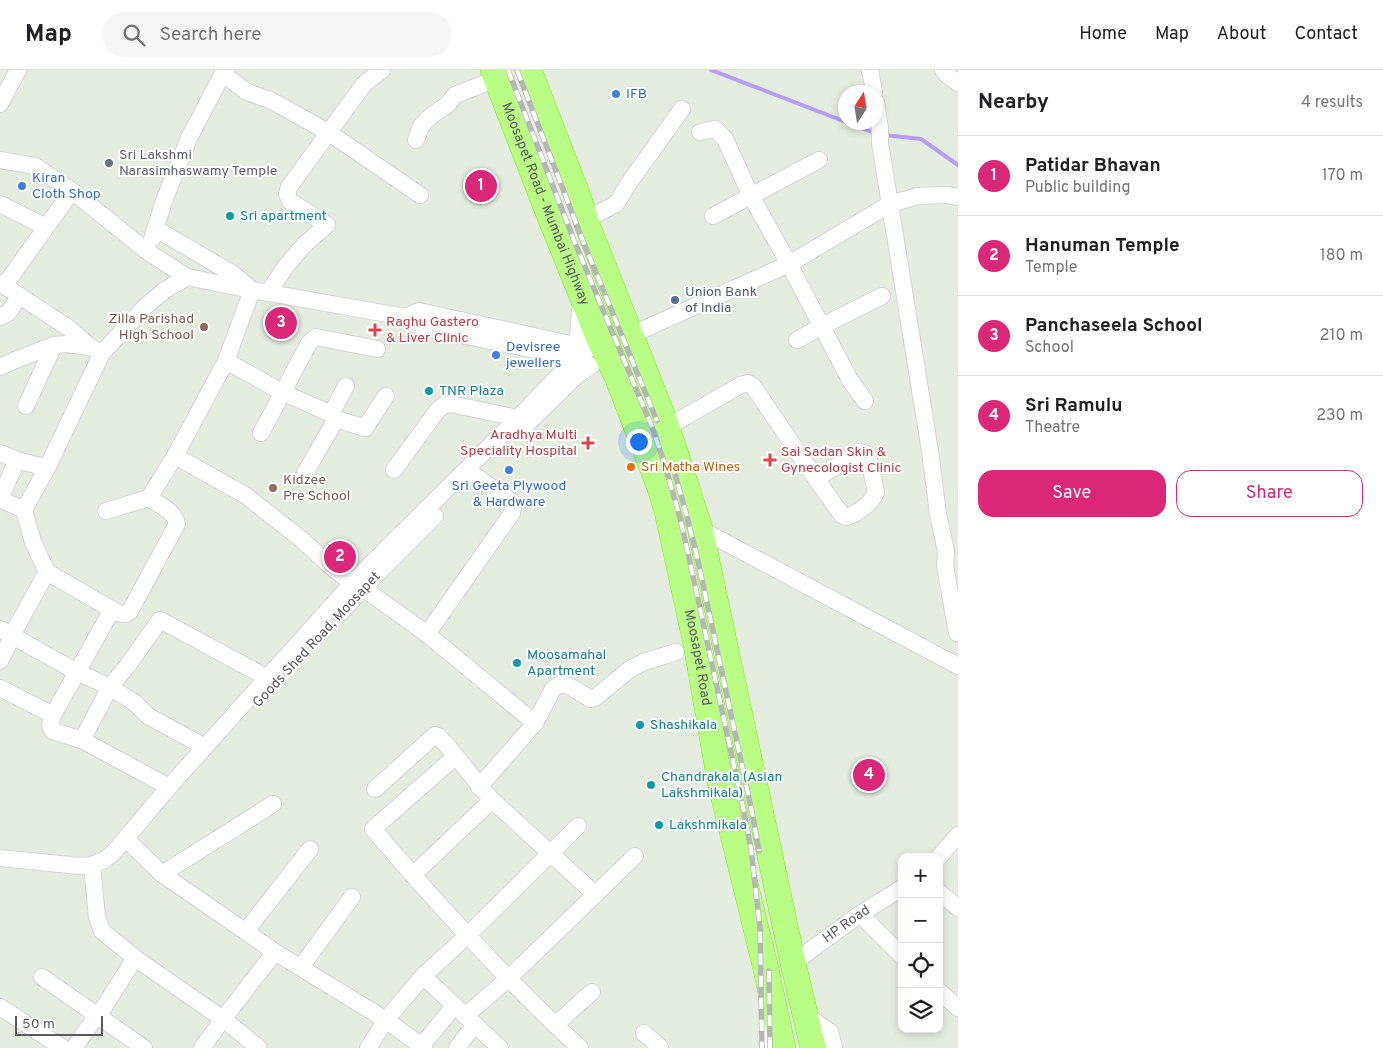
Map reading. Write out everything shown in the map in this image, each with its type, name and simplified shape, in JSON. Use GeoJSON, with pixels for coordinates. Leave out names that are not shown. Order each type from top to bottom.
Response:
{"type":"FeatureCollection","features":[{"type":"Feature","properties":{"kind":"highway"},"geometry":{"type":"LineString","coordinates":[[529,70],[631,335]]}},
{"type":"Feature","properties":{"kind":"highway","name":"Moosapet Road - Mumbai Highway"},"geometry":{"type":"LineString","coordinates":[[494,74],[598,337]]}},
{"type":"Feature","properties":{"kind":"highway"},"geometry":{"type":"LineString","coordinates":[[548,212],[567,212],[573,209],[578,202],[584,216]]}},
{"type":"Feature","properties":{"kind":"highway"},"geometry":{"type":"LineString","coordinates":[[561,243],[566,230],[578,227],[584,216]]}},
{"type":"Feature","properties":{"kind":"highway","name":"Moosapet Road"},"geometry":{"type":"LineString","coordinates":[[631,335],[667,427],[700,529],[813,1048]]}},
{"type":"Feature","properties":{"kind":"highway","name":"Moosapet Road"},"geometry":{"type":"LineString","coordinates":[[598,337],[618,379],[667,511],[696,644],[720,782],[765,965],[783,1048]]}},
{"type":"Feature","properties":{"kind":"street"},"geometry":{"type":"LineString","coordinates":[[0,104],[18,70]]}},
{"type":"Feature","properties":{"kind":"street"},"geometry":{"type":"LineString","coordinates":[[106,511],[149,498],[175,456],[226,361],[260,292],[305,244],[327,225],[290,201],[287,194],[289,187],[364,84],[382,70]]}},
{"type":"Feature","properties":{"kind":"street"},"geometry":{"type":"LineString","coordinates":[[870,70],[873,85]]}},
{"type":"Feature","properties":{"kind":"street"},"geometry":{"type":"LineString","coordinates":[[943,70],[958,83]]}},
{"type":"Feature","properties":{"kind":"street"},"geometry":{"type":"LineString","coordinates":[[148,252],[164,201],[189,138],[224,72],[247,92],[270,100],[328,132],[420,195]]}},
{"type":"Feature","properties":{"kind":"street"},"geometry":{"type":"LineString","coordinates":[[416,140],[421,126],[432,115],[447,105],[455,96],[494,74]]}},
{"type":"Feature","properties":{"kind":"street"},"geometry":{"type":"LineString","coordinates":[[584,216],[616,204],[682,109]]}},
{"type":"Feature","properties":{"kind":"street"},"geometry":{"type":"LineString","coordinates":[[700,132],[715,129],[725,139],[751,196],[850,380],[865,401]]}},
{"type":"Feature","properties":{"kind":"street"},"geometry":{"type":"LineString","coordinates":[[879,130],[930,451],[938,514],[946,551],[945,566],[951,605],[958,633]]}},
{"type":"Feature","properties":{"kind":"street"},"geometry":{"type":"LineString","coordinates":[[0,160],[35,166],[72,191],[148,252],[187,277],[260,292],[405,317],[412,323],[422,327],[579,366],[618,379]]}},
{"type":"Feature","properties":{"kind":"street"},"geometry":{"type":"LineString","coordinates":[[713,216],[819,160]]}},
{"type":"Feature","properties":{"kind":"street"},"geometry":{"type":"LineString","coordinates":[[72,191],[2,284],[70,329],[96,350]]}},
{"type":"Feature","properties":{"kind":"street"},"geometry":{"type":"LineString","coordinates":[[631,335],[789,264],[890,204],[918,196],[947,195],[958,197]]}},
{"type":"Feature","properties":{"kind":"street"},"geometry":{"type":"LineString","coordinates":[[0,204],[46,227]]}},
{"type":"Feature","properties":{"kind":"street"},"geometry":{"type":"LineString","coordinates":[[156,229],[260,292]]}},
{"type":"Feature","properties":{"kind":"street"},"geometry":{"type":"LineString","coordinates":[[149,498],[168,510],[176,518],[177,524],[130,612],[123,615],[47,572],[33,542],[24,510],[47,468],[96,350],[146,306],[166,290],[187,277]]}},
{"type":"Feature","properties":{"kind":"street"},"geometry":{"type":"LineString","coordinates":[[0,317],[8,313],[20,296]]}},
{"type":"Feature","properties":{"kind":"street"},"geometry":{"type":"LineString","coordinates":[[405,317],[419,310],[570,344],[576,342],[578,337],[582,296]]}},
{"type":"Feature","properties":{"kind":"street"},"geometry":{"type":"LineString","coordinates":[[797,340],[882,296]]}},
{"type":"Feature","properties":{"kind":"street"},"geometry":{"type":"LineString","coordinates":[[261,433],[309,343],[316,337],[377,349]]}},
{"type":"Feature","properties":{"kind":"street","name":"Goods Shed Road, Moosapet"},"geometry":{"type":"LineString","coordinates":[[93,870],[129,842],[200,767],[359,584],[474,475],[579,366],[598,337]]}},
{"type":"Feature","properties":{"kind":"street"},"geometry":{"type":"LineString","coordinates":[[0,367],[54,345],[66,344],[96,350]]}},
{"type":"Feature","properties":{"kind":"street"},"geometry":{"type":"LineString","coordinates":[[26,406],[54,345]]}},
{"type":"Feature","properties":{"kind":"street"},"geometry":{"type":"LineString","coordinates":[[226,361],[282,392],[334,417],[365,428],[386,396]]}},
{"type":"Feature","properties":{"kind":"street","name":"Goods Shed Road, Moosapet"},"geometry":{"type":"LineString","coordinates":[[129,842],[169,787],[268,678],[518,418],[579,366]]}},
{"type":"Feature","properties":{"kind":"street"},"geometry":{"type":"LineString","coordinates":[[667,427],[741,385],[748,383],[753,386],[816,479]]}},
{"type":"Feature","properties":{"kind":"street"},"geometry":{"type":"LineString","coordinates":[[304,474],[334,417],[346,386]]}},
{"type":"Feature","properties":{"kind":"street"},"geometry":{"type":"LineString","coordinates":[[394,470],[437,411],[444,406],[451,404],[518,418]]}},
{"type":"Feature","properties":{"kind":"street"},"geometry":{"type":"LineString","coordinates":[[0,453],[47,468]]}},
{"type":"Feature","properties":{"kind":"street"},"geometry":{"type":"LineString","coordinates":[[175,456],[245,495],[301,539],[334,570],[359,584],[427,634],[535,722]]}},
{"type":"Feature","properties":{"kind":"street"},"geometry":{"type":"LineString","coordinates":[[17,460],[0,499],[24,510]]}},
{"type":"Feature","properties":{"kind":"street"},"geometry":{"type":"LineString","coordinates":[[427,634],[512,513],[512,502],[474,475]]}},
{"type":"Feature","properties":{"kind":"street"},"geometry":{"type":"LineString","coordinates":[[700,529],[958,666]]}},
{"type":"Feature","properties":{"kind":"street"},"geometry":{"type":"LineString","coordinates":[[6,632],[47,572]]}},
{"type":"Feature","properties":{"kind":"street"},"geometry":{"type":"LineString","coordinates":[[118,612],[109,614],[53,715],[50,728],[53,731],[82,740],[169,787]]}},
{"type":"Feature","properties":{"kind":"street"},"geometry":{"type":"LineString","coordinates":[[82,740],[110,687],[160,620],[268,678]]}},
{"type":"Feature","properties":{"kind":"street"},"geometry":{"type":"LineString","coordinates":[[0,661],[11,639],[6,632]]}},
{"type":"Feature","properties":{"kind":"street"},"geometry":{"type":"LineString","coordinates":[[6,632],[77,672],[110,687],[135,703],[148,716],[205,747]]}},
{"type":"Feature","properties":{"kind":"street"},"geometry":{"type":"LineString","coordinates":[[479,787],[535,722],[553,689],[560,684],[569,686],[591,698],[596,697],[630,669],[644,662],[676,652]]}},
{"type":"Feature","properties":{"kind":"street"},"geometry":{"type":"LineString","coordinates":[[0,688],[53,715]]}},
{"type":"Feature","properties":{"kind":"street"},"geometry":{"type":"LineString","coordinates":[[375,789],[435,736],[440,738],[479,787],[595,894]]}},
{"type":"Feature","properties":{"kind":"street"},"geometry":{"type":"LineString","coordinates":[[456,756],[373,829],[468,935],[555,1025],[580,1048]]}},
{"type":"Feature","properties":{"kind":"street"},"geometry":{"type":"LineString","coordinates":[[413,875],[492,800]]}},
{"type":"Feature","properties":{"kind":"street"},"geometry":{"type":"LineString","coordinates":[[162,874],[273,804]]}},
{"type":"Feature","properties":{"kind":"street"},"geometry":{"type":"LineString","coordinates":[[368,1048],[386,1020],[423,976],[468,935],[578,826]]}},
{"type":"Feature","properties":{"kind":"street"},"geometry":{"type":"LineString","coordinates":[[943,853],[958,836]]}},
{"type":"Feature","properties":{"kind":"street"},"geometry":{"type":"LineString","coordinates":[[129,842],[162,874],[275,952],[386,1020],[422,1047],[465,1015],[509,978],[635,856]]}},
{"type":"Feature","properties":{"kind":"street"},"geometry":{"type":"LineString","coordinates":[[246,931],[310,849]]}},
{"type":"Feature","properties":{"kind":"street"},"geometry":{"type":"LineString","coordinates":[[0,858],[78,866],[93,870]]}},
{"type":"Feature","properties":{"kind":"street"},"geometry":{"type":"LineString","coordinates":[[0,867],[78,874],[93,870]]}},
{"type":"Feature","properties":{"kind":"street"},"geometry":{"type":"LineString","coordinates":[[93,870],[97,917],[102,931],[135,958],[223,1019],[259,1048]]}},
{"type":"Feature","properties":{"kind":"street","name":"HP Road"},"geometry":{"type":"LineString","coordinates":[[793,963],[860,914],[898,890]]}},
{"type":"Feature","properties":{"kind":"street"},"geometry":{"type":"LineString","coordinates":[[943,895],[958,908]]}},
{"type":"Feature","properties":{"kind":"street"},"geometry":{"type":"LineString","coordinates":[[301,967],[352,897]]}},
{"type":"Feature","properties":{"kind":"street"},"geometry":{"type":"LineString","coordinates":[[860,914],[898,952]]}},
{"type":"Feature","properties":{"kind":"street"},"geometry":{"type":"LineString","coordinates":[[202,1048],[275,952]]}},
{"type":"Feature","properties":{"kind":"street"},"geometry":{"type":"LineString","coordinates":[[74,1048],[102,1010],[135,958]]}},
{"type":"Feature","properties":{"kind":"street"},"geometry":{"type":"LineString","coordinates":[[423,976],[500,1048]]}},
{"type":"Feature","properties":{"kind":"street"},"geometry":{"type":"LineString","coordinates":[[42,977],[144,1048]]}},
{"type":"Feature","properties":{"kind":"street"},"geometry":{"type":"LineString","coordinates":[[555,1025],[592,992]]}},
{"type":"Feature","properties":{"kind":"street"},"geometry":{"type":"LineString","coordinates":[[943,995],[958,1008]]}},
{"type":"Feature","properties":{"kind":"street"},"geometry":{"type":"LineString","coordinates":[[0,1007],[41,1041],[63,1048]]}},
{"type":"Feature","properties":{"kind":"street"},"geometry":{"type":"LineString","coordinates":[[457,1048],[465,1015]]}},
{"type":"Feature","properties":{"kind":"street"},"geometry":{"type":"LineString","coordinates":[[806,1015],[830,1032],[834,1048]]}},
{"type":"Feature","properties":{"kind":"street"},"geometry":{"type":"LineString","coordinates":[[768,1048],[766,1036],[776,1016]]}},
{"type":"Feature","properties":{"kind":"street"},"geometry":{"type":"LineString","coordinates":[[644,1033],[660,1048]]}},
{"type":"Feature","properties":{"kind":"waterway"},"geometry":{"type":"LineString","coordinates":[[711,70],[838,119]]}},
{"type":"Feature","properties":{"kind":"waterway"},"geometry":{"type":"LineString","coordinates":[[867,130],[877,134]]}},
{"type":"Feature","properties":{"kind":"waterway"},"geometry":{"type":"LineString","coordinates":[[884,135],[921,139],[958,165]]}},
{"type":"Feature","properties":{"kind":"railway"},"geometry":{"type":"LineString","coordinates":[[508,70],[575,243],[652,427],[679,514],[751,849],[760,928],[762,1048]]}},
{"type":"Feature","properties":{"kind":"railway"},"geometry":{"type":"LineString","coordinates":[[517,70],[583,241],[657,421]]}},
{"type":"Feature","properties":{"kind":"railway"},"geometry":{"type":"LineString","coordinates":[[672,463],[696,552],[759,851]]}},
{"type":"Feature","properties":{"kind":"railway"},"geometry":{"type":"LineString","coordinates":[[769,971],[770,1048]]}},
{"type":"Feature","properties":{"kind":"place","name":"IFB"},"geometry":{"type":"Point","coordinates":[616,94]}},
{"type":"Feature","properties":{"kind":"place","name":"Sri Lakshmi Narasimhaswamy Temple"},"geometry":{"type":"Point","coordinates":[109,163]}},
{"type":"Feature","properties":{"kind":"place","name":"Kiran Cloth Shop"},"geometry":{"type":"Point","coordinates":[22,186]}},
{"type":"Feature","properties":{"kind":"place","name":"Patidar Bhavan"},"geometry":{"type":"Point","coordinates":[481,186]}},
{"type":"Feature","properties":{"kind":"place","name":"Sri apartment"},"geometry":{"type":"Point","coordinates":[230,216]}},
{"type":"Feature","properties":{"kind":"place","name":"Union Bank of India"},"geometry":{"type":"Point","coordinates":[675,300]}},
{"type":"Feature","properties":{"kind":"place","name":"Panchaseela School"},"geometry":{"type":"Point","coordinates":[281,323]}},
{"type":"Feature","properties":{"kind":"place","name":"Zilla Parishad High School"},"geometry":{"type":"Point","coordinates":[204,327]}},
{"type":"Feature","properties":{"kind":"place","name":"Raghu Gastero & Liver Clinic"},"geometry":{"type":"Point","coordinates":[375,330]}},
{"type":"Feature","properties":{"kind":"place","name":"Devisree jewellers"},"geometry":{"type":"Point","coordinates":[496,355]}},
{"type":"Feature","properties":{"kind":"place","name":"TNR Plaza"},"geometry":{"type":"Point","coordinates":[429,391]}},
{"type":"Feature","properties":{"kind":"place","name":"Aradhya Multi Speciality Hospital"},"geometry":{"type":"Point","coordinates":[588,443]}},
{"type":"Feature","properties":{"kind":"place","name":"Sai Sadan Skin & Gynecologist Clinic"},"geometry":{"type":"Point","coordinates":[770,460]}},
{"type":"Feature","properties":{"kind":"place","name":"Sri Matha Wines"},"geometry":{"type":"Point","coordinates":[631,467]}},
{"type":"Feature","properties":{"kind":"place","name":"Sri Geeta Plywood & Hardware"},"geometry":{"type":"Point","coordinates":[509,470]}},
{"type":"Feature","properties":{"kind":"place","name":"Kidzee Pre School"},"geometry":{"type":"Point","coordinates":[273,488]}},
{"type":"Feature","properties":{"kind":"place","name":"Hanuman Temple"},"geometry":{"type":"Point","coordinates":[340,557]}},
{"type":"Feature","properties":{"kind":"place","name":"Moosamahal Apartment"},"geometry":{"type":"Point","coordinates":[517,663]}},
{"type":"Feature","properties":{"kind":"place","name":"Shashikala"},"geometry":{"type":"Point","coordinates":[640,725]}},
{"type":"Feature","properties":{"kind":"place","name":"Sri Ramulu"},"geometry":{"type":"Point","coordinates":[869,775]}},
{"type":"Feature","properties":{"kind":"place","name":"Chandrakala (Asian Lakshmikala)"},"geometry":{"type":"Point","coordinates":[651,785]}},
{"type":"Feature","properties":{"kind":"place","name":"Lakshmikala"},"geometry":{"type":"Point","coordinates":[659,825]}}]}
